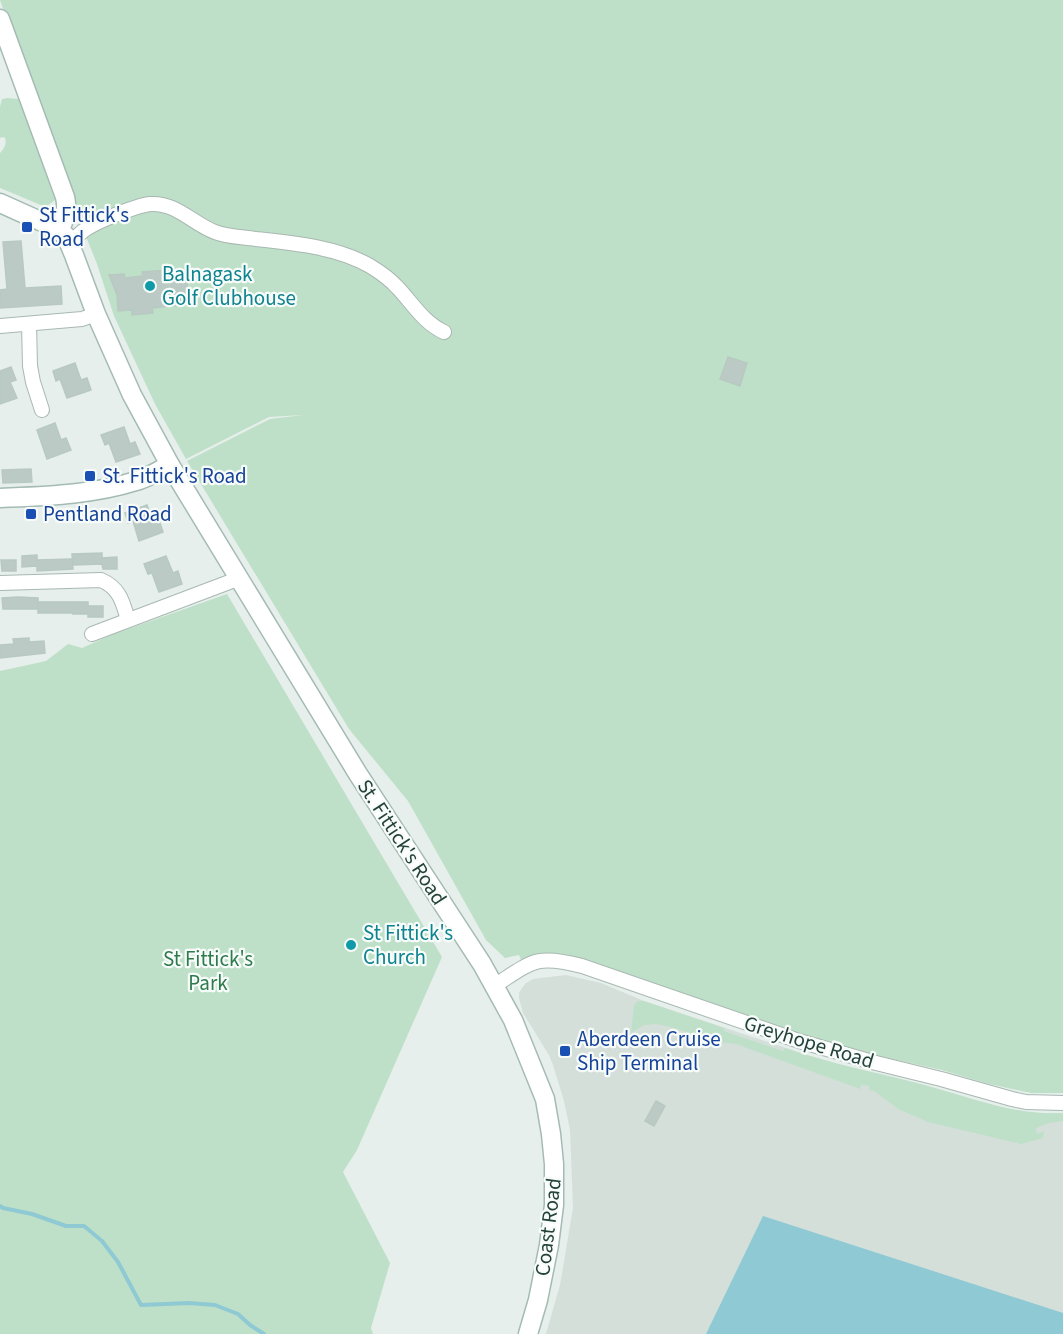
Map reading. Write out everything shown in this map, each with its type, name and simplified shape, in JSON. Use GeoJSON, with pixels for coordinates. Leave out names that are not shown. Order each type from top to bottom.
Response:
{"type":"FeatureCollection","features":[{"type":"Feature","properties":{"kind":"street"},"geometry":{"type":"LineString","coordinates":[[0,19],[65,197],[64,237]]}},
{"type":"Feature","properties":{"kind":"street"},"geometry":{"type":"LineString","coordinates":[[0,203],[49,225],[64,237]]}},
{"type":"Feature","properties":{"kind":"street"},"geometry":{"type":"LineString","coordinates":[[64,237],[125,211],[149,204],[164,205],[175,208],[218,234],[333,251],[368,265],[386,276],[427,321],[444,332]]}},
{"type":"Feature","properties":{"kind":"street","name":"St. Fittick's Road"},"geometry":{"type":"LineString","coordinates":[[64,237],[132,395],[170,465],[358,774],[494,986]]}},
{"type":"Feature","properties":{"kind":"street"},"geometry":{"type":"LineString","coordinates":[[0,326],[82,319],[96,314]]}},
{"type":"Feature","properties":{"kind":"street"},"geometry":{"type":"LineString","coordinates":[[29,324],[30,366],[42,410]]}},
{"type":"Feature","properties":{"kind":"street"},"geometry":{"type":"LineString","coordinates":[[0,498],[65,495],[116,486],[138,481],[170,465]]}},
{"type":"Feature","properties":{"kind":"street"},"geometry":{"type":"LineString","coordinates":[[92,634],[240,578]]}},
{"type":"Feature","properties":{"kind":"street"},"geometry":{"type":"LineString","coordinates":[[0,583],[102,580],[118,591],[128,620]]}},
{"type":"Feature","properties":{"kind":"street","name":"Greyhope Road"},"geometry":{"type":"LineString","coordinates":[[494,986],[529,963],[540,960],[559,960],[799,1041],[876,1063],[1012,1099],[1063,1103]]}},
{"type":"Feature","properties":{"kind":"street","name":"Coast Road"},"geometry":{"type":"LineString","coordinates":[[494,986],[513,1020],[543,1091],[554,1154],[554,1204],[549,1245],[538,1300],[528,1334]]}},
{"type":"Feature","properties":{"kind":"shaded area"},"geometry":{"type":"Polygon","coordinates":[[[566,975],[601,983],[644,1001],[825,1061],[928,1086],[1003,1108],[1034,1113],[1063,1113],[1063,1334],[546,1334],[560,1285],[573,1208],[570,1130],[553,1065],[523,1013],[519,993],[526,983],[533,979],[566,975]]]}},
{"type":"Feature","properties":{"kind":"green space"},"geometry":{"type":"Polygon","coordinates":[[[0,0],[1063,0],[1063,1093],[1031,1093],[865,1053],[782,1029],[564,954],[540,953],[521,960],[519,955],[505,958],[486,940],[408,801],[349,729],[187,461],[270,419],[303,415],[269,417],[186,459],[155,404],[114,316],[0,0]]]}},
{"type":"Feature","properties":{"kind":"green space"},"geometry":{"type":"Polygon","coordinates":[[[2,99],[19,99],[55,200],[47,206],[0,188],[0,153],[6,142],[5,138],[0,138],[0,107],[2,99]]]}},
{"type":"Feature","properties":{"kind":"green space","name":"St Fittick's Park"},"geometry":{"type":"Polygon","coordinates":[[[227,594],[442,957],[357,1150],[343,1172],[390,1263],[371,1328],[373,1334],[0,1334],[0,671],[46,661],[68,644],[82,648],[111,635],[227,594]]]}},
{"type":"Feature","properties":{"kind":"green space"},"geometry":{"type":"Polygon","coordinates":[[[638,1001],[724,1028],[724,1031],[783,1051],[785,1048],[1011,1109],[1063,1113],[1063,1121],[1036,1128],[1037,1134],[1044,1131],[1043,1138],[1021,1144],[928,1122],[898,1109],[874,1091],[869,1090],[869,1086],[861,1085],[860,1089],[736,1044],[720,1042],[656,1024],[644,1025],[631,1033],[634,1005],[638,1001]]]}},
{"type":"Feature","properties":{"kind":"water"},"geometry":{"type":"Polygon","coordinates":[[[763,1216],[1063,1313],[1063,1334],[706,1334],[763,1216]]]}},
{"type":"Feature","properties":{"kind":"building"},"geometry":{"type":"Polygon","coordinates":[[[21,241],[25,288],[61,286],[62,304],[0,308],[0,290],[7,289],[3,242],[21,241]]]}},
{"type":"Feature","properties":{"kind":"building","name":"Balnagask Golf Clubhouse"},"geometry":{"type":"Polygon","coordinates":[[[168,270],[169,275],[186,273],[189,304],[152,308],[153,313],[132,315],[132,310],[118,311],[117,295],[109,275],[124,274],[125,278],[143,276],[142,272],[168,270]]]}},
{"type":"Feature","properties":{"kind":"building"},"geometry":{"type":"Polygon","coordinates":[[[728,357],[747,363],[740,386],[720,379],[728,357]]]}},
{"type":"Feature","properties":{"kind":"building"},"geometry":{"type":"Polygon","coordinates":[[[75,363],[81,380],[87,378],[91,390],[67,398],[60,379],[56,381],[53,371],[75,363]]]}},
{"type":"Feature","properties":{"kind":"building"},"geometry":{"type":"Polygon","coordinates":[[[11,367],[16,380],[10,382],[17,398],[0,404],[0,371],[11,367]]]}},
{"type":"Feature","properties":{"kind":"building"},"geometry":{"type":"Polygon","coordinates":[[[55,423],[61,440],[66,438],[71,450],[47,459],[37,430],[55,423]]]}},
{"type":"Feature","properties":{"kind":"building"},"geometry":{"type":"Polygon","coordinates":[[[124,427],[130,444],[135,442],[140,454],[116,462],[109,443],[105,445],[101,435],[124,427]]]}},
{"type":"Feature","properties":{"kind":"building"},"geometry":{"type":"Polygon","coordinates":[[[31,469],[32,482],[3,483],[2,470],[31,469]]]}},
{"type":"Feature","properties":{"kind":"building"},"geometry":{"type":"Polygon","coordinates":[[[147,505],[153,522],[159,520],[163,532],[139,541],[133,521],[128,523],[125,513],[147,505]]]}},
{"type":"Feature","properties":{"kind":"building"},"geometry":{"type":"Polygon","coordinates":[[[102,553],[102,558],[117,557],[117,569],[103,569],[102,564],[73,565],[72,554],[102,553]]]}},
{"type":"Feature","properties":{"kind":"building"},"geometry":{"type":"Polygon","coordinates":[[[37,555],[37,560],[72,559],[73,569],[37,571],[37,566],[22,567],[22,556],[37,555]]]}},
{"type":"Feature","properties":{"kind":"building"},"geometry":{"type":"Polygon","coordinates":[[[166,556],[173,573],[178,571],[182,584],[159,592],[152,573],[148,574],[144,564],[166,556]]]}},
{"type":"Feature","properties":{"kind":"building"},"geometry":{"type":"Polygon","coordinates":[[[1,560],[16,560],[16,571],[2,571],[1,560]]]}},
{"type":"Feature","properties":{"kind":"building"},"geometry":{"type":"Polygon","coordinates":[[[2,598],[38,598],[38,609],[3,609],[2,598]]]}},
{"type":"Feature","properties":{"kind":"building"},"geometry":{"type":"Polygon","coordinates":[[[38,602],[88,602],[88,606],[103,606],[103,617],[88,617],[88,614],[73,613],[38,613],[38,602]]]}},
{"type":"Feature","properties":{"kind":"building"},"geometry":{"type":"Polygon","coordinates":[[[29,638],[29,642],[44,641],[45,653],[0,658],[0,645],[14,644],[13,639],[29,638]]]}},
{"type":"Feature","properties":{"kind":"building"},"geometry":{"type":"Polygon","coordinates":[[[656,1101],[665,1106],[654,1126],[645,1121],[656,1101]]]}},
{"type":"Feature","properties":{"kind":"waterway"},"geometry":{"type":"LineString","coordinates":[[0,1206],[66,1226],[84,1226],[102,1241],[118,1262],[141,1305],[189,1303],[215,1305],[238,1314],[264,1334]]}},
{"type":"Feature","properties":{"kind":"place","name":"St Fittick's Road"},"geometry":{"type":"Point","coordinates":[27,227]}},
{"type":"Feature","properties":{"kind":"place","name":"Balnagask Golf Clubhouse"},"geometry":{"type":"Point","coordinates":[150,286]}},
{"type":"Feature","properties":{"kind":"place","name":"St. Fittick's Road"},"geometry":{"type":"Point","coordinates":[90,476]}},
{"type":"Feature","properties":{"kind":"place","name":"Pentland Road"},"geometry":{"type":"Point","coordinates":[31,514]}},
{"type":"Feature","properties":{"kind":"place","name":"St Fittick's Church"},"geometry":{"type":"Point","coordinates":[351,945]}},
{"type":"Feature","properties":{"kind":"place","name":"Aberdeen Cruise Ship Terminal"},"geometry":{"type":"Point","coordinates":[565,1051]}}]}
